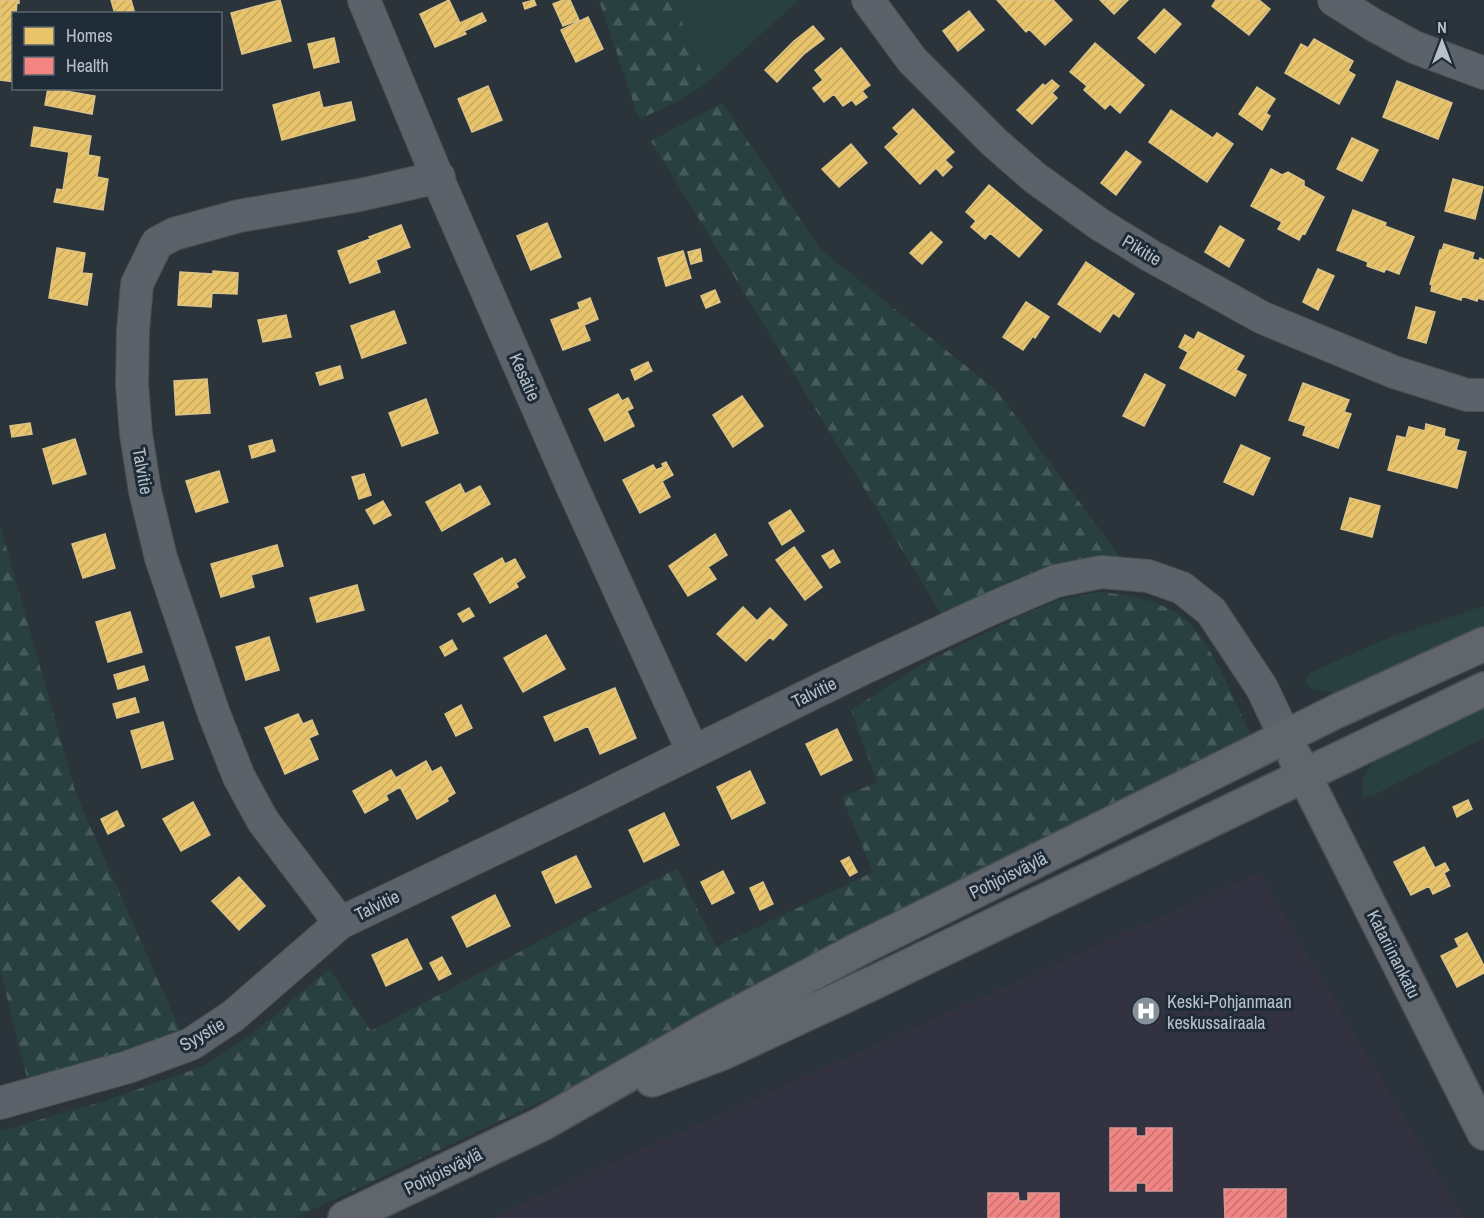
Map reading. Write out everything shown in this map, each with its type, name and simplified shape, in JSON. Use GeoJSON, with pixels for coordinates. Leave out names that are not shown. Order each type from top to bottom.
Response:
{"type":"FeatureCollection","features":[{"type":"Feature","properties":{"kind":"main road","name":"Pohjoisväylä"},"geometry":{"type":"LineString","coordinates":[[542,1124],[714,1026],[859,949],[1337,711],[1484,644]]}},
{"type":"Feature","properties":{"kind":"main road","name":"Pohjoisväylä"},"geometry":{"type":"LineString","coordinates":[[345,1218],[542,1124],[725,1052],[1010,918],[1484,689]]}},
{"type":"Feature","properties":{"kind":"main road","name":"Katariinankatu"},"geometry":{"type":"LineString","coordinates":[[1285,737],[1484,1133]]}},
{"type":"Feature","properties":{"kind":"street","name":"Kesätie"},"geometry":{"type":"LineString","coordinates":[[364,0],[571,484],[693,752]]}},
{"type":"Feature","properties":{"kind":"street","name":"Pikitie"},"geometry":{"type":"LineString","coordinates":[[868,0],[912,60],[994,142],[1034,177],[1099,224],[1263,318],[1413,378],[1467,395],[1484,394]]}},
{"type":"Feature","properties":{"kind":"street"},"geometry":{"type":"LineString","coordinates":[[1334,0],[1414,47],[1484,73]]}},
{"type":"Feature","properties":{"kind":"street","name":"Talvitie"},"geometry":{"type":"LineString","coordinates":[[439,177],[360,195],[238,216],[174,234],[157,243],[137,284],[132,384],[145,490],[161,558],[214,714],[239,777],[263,821],[340,923],[988,610],[1056,581],[1101,572],[1148,576],[1182,588],[1211,611],[1262,688],[1285,737]]}},
{"type":"Feature","properties":{"kind":"street","name":"Syystie"},"geometry":{"type":"LineString","coordinates":[[0,1103],[128,1067],[191,1044],[233,1016],[340,923]]}},
{"type":"Feature","properties":{"kind":"shaded area","name":"Keski-Pohjanmaan keskussairaala"},"geometry":{"type":"Polygon","coordinates":[[[1259,873],[1464,1218],[492,1218],[536,1197],[1259,873]]]}},
{"type":"Feature","properties":{"kind":"green space"},"geometry":{"type":"Polygon","coordinates":[[[599,0],[673,0],[707,83],[675,103],[639,119],[599,0]]]}},
{"type":"Feature","properties":{"kind":"green space"},"geometry":{"type":"Polygon","coordinates":[[[673,0],[799,0],[707,83],[673,0]]]}},
{"type":"Feature","properties":{"kind":"green space"},"geometry":{"type":"Polygon","coordinates":[[[722,103],[821,250],[997,391],[1120,557],[1056,568],[1002,587],[942,615],[651,141],[722,103]]]}},
{"type":"Feature","properties":{"kind":"green space"},"geometry":{"type":"Polygon","coordinates":[[[0,525],[76,794],[182,1035],[27,1078],[0,969],[0,525]]]}},
{"type":"Feature","properties":{"kind":"green space"},"geometry":{"type":"Polygon","coordinates":[[[1098,592],[1133,597],[1158,604],[1188,622],[1216,661],[1252,738],[733,995],[597,1075],[295,1218],[0,1218],[0,1131],[101,1102],[204,1066],[250,1036],[329,969],[371,1031],[677,868],[716,947],[873,872],[842,797],[877,782],[851,710],[925,662],[1022,615],[1060,600],[1098,592]]]}},
{"type":"Feature","properties":{"kind":"green space"},"geometry":{"type":"Polygon","coordinates":[[[1484,606],[1484,629],[1351,691],[1319,691],[1305,682],[1309,673],[1388,638],[1484,606]]]}},
{"type":"Feature","properties":{"kind":"green space"},"geometry":{"type":"Polygon","coordinates":[[[1484,707],[1484,738],[1372,796],[1363,796],[1362,786],[1365,775],[1376,760],[1404,742],[1484,707]]]}},
{"type":"Feature","properties":{"kind":"building: Homes"},"geometry":{"type":"Polygon","coordinates":[[[0,0],[19,0],[16,12],[12,12],[12,82],[0,80],[0,0]]]}},
{"type":"Feature","properties":{"kind":"building: Homes"},"geometry":{"type":"Polygon","coordinates":[[[111,0],[131,0],[134,12],[114,12],[111,0]]]}},
{"type":"Feature","properties":{"kind":"building: Homes"},"geometry":{"type":"Polygon","coordinates":[[[280,0],[291,41],[242,54],[231,13],[280,0]]]}},
{"type":"Feature","properties":{"kind":"building: Homes"},"geometry":{"type":"Polygon","coordinates":[[[449,0],[460,23],[482,13],[486,21],[464,31],[466,34],[435,47],[420,14],[449,0]]]}},
{"type":"Feature","properties":{"kind":"building: Homes"},"geometry":{"type":"Polygon","coordinates":[[[534,0],[536,5],[525,9],[523,3],[534,0]]]}},
{"type":"Feature","properties":{"kind":"building: Homes"},"geometry":{"type":"Polygon","coordinates":[[[570,0],[579,20],[563,26],[553,4],[570,0]]]}},
{"type":"Feature","properties":{"kind":"building: Homes"},"geometry":{"type":"Polygon","coordinates":[[[997,0],[1053,0],[1072,20],[1045,45],[1029,29],[1026,32],[997,0]]]}},
{"type":"Feature","properties":{"kind":"building: Homes"},"geometry":{"type":"Polygon","coordinates":[[[1100,0],[1128,0],[1114,14],[1100,0]]]}},
{"type":"Feature","properties":{"kind":"building: Homes"},"geometry":{"type":"Polygon","coordinates":[[[1216,0],[1259,0],[1270,9],[1249,35],[1212,6],[1216,0]]]}},
{"type":"Feature","properties":{"kind":"building: Homes"},"geometry":{"type":"Polygon","coordinates":[[[1164,9],[1181,24],[1155,53],[1138,38],[1164,9]]]}},
{"type":"Feature","properties":{"kind":"building: Homes"},"geometry":{"type":"Polygon","coordinates":[[[969,11],[984,30],[958,51],[943,31],[969,11]]]}},
{"type":"Feature","properties":{"kind":"building: Homes"},"geometry":{"type":"Polygon","coordinates":[[[588,17],[603,49],[576,62],[561,30],[588,17]]]}},
{"type":"Feature","properties":{"kind":"building: Homes"},"geometry":{"type":"Polygon","coordinates":[[[813,26],[824,39],[804,54],[777,82],[765,70],[813,26]]]}},
{"type":"Feature","properties":{"kind":"building: Homes"},"geometry":{"type":"Polygon","coordinates":[[[334,38],[339,62],[314,68],[308,44],[334,38]]]}},
{"type":"Feature","properties":{"kind":"building: Homes"},"geometry":{"type":"Polygon","coordinates":[[[1314,39],[1353,61],[1348,71],[1355,75],[1339,104],[1285,73],[1301,44],[1308,48],[1314,39]]]}},
{"type":"Feature","properties":{"kind":"building: Homes"},"geometry":{"type":"Polygon","coordinates":[[[1095,43],[1144,85],[1120,113],[1110,104],[1105,109],[1084,90],[1087,86],[1070,72],[1095,43]]]}},
{"type":"Feature","properties":{"kind":"building: Homes"},"geometry":{"type":"Polygon","coordinates":[[[841,48],[870,85],[862,91],[867,97],[856,105],[852,100],[843,106],[834,94],[824,102],[813,88],[823,80],[815,70],[841,48]]]}},
{"type":"Feature","properties":{"kind":"building: Homes"},"geometry":{"type":"Polygon","coordinates":[[[1052,80],[1059,86],[1052,93],[1057,98],[1032,124],[1017,110],[1043,84],[1045,86],[1052,80]]]}},
{"type":"Feature","properties":{"kind":"building: Homes"},"geometry":{"type":"Polygon","coordinates":[[[1397,81],[1452,103],[1438,139],[1383,117],[1397,81]]]}},
{"type":"Feature","properties":{"kind":"building: Homes"},"geometry":{"type":"Polygon","coordinates":[[[488,86],[502,120],[472,132],[458,99],[488,86]]]}},
{"type":"Feature","properties":{"kind":"building: Homes"},"geometry":{"type":"Polygon","coordinates":[[[1257,87],[1275,99],[1266,113],[1270,116],[1262,130],[1239,114],[1257,87]]]}},
{"type":"Feature","properties":{"kind":"building: Homes"},"geometry":{"type":"Polygon","coordinates":[[[48,90],[95,96],[92,114],[45,105],[48,90]]]}},
{"type":"Feature","properties":{"kind":"building: Homes"},"geometry":{"type":"Polygon","coordinates":[[[319,92],[323,108],[351,102],[355,120],[282,140],[273,105],[319,92]]]}},
{"type":"Feature","properties":{"kind":"building: Homes"},"geometry":{"type":"Polygon","coordinates":[[[913,109],[954,152],[945,160],[952,167],[943,176],[936,168],[920,184],[885,147],[899,134],[893,128],[913,109]]]}},
{"type":"Feature","properties":{"kind":"building: Homes"},"geometry":{"type":"Polygon","coordinates":[[[1171,110],[1213,138],[1217,133],[1233,144],[1207,182],[1149,142],[1171,110]]]}},
{"type":"Feature","properties":{"kind":"building: Homes"},"geometry":{"type":"Polygon","coordinates":[[[34,127],[91,136],[88,155],[100,157],[97,177],[108,179],[103,210],[54,202],[57,189],[63,190],[69,152],[31,146],[34,127]]]}},
{"type":"Feature","properties":{"kind":"building: Homes"},"geometry":{"type":"Polygon","coordinates":[[[1352,138],[1378,150],[1362,181],[1337,169],[1352,138]]]}},
{"type":"Feature","properties":{"kind":"building: Homes"},"geometry":{"type":"Polygon","coordinates":[[[851,144],[867,163],[839,187],[822,169],[851,144]]]}},
{"type":"Feature","properties":{"kind":"building: Homes"},"geometry":{"type":"Polygon","coordinates":[[[1126,151],[1141,162],[1116,195],[1101,183],[1126,151]]]}},
{"type":"Feature","properties":{"kind":"building: Homes"},"geometry":{"type":"Polygon","coordinates":[[[1271,169],[1282,175],[1288,172],[1304,181],[1304,186],[1324,197],[1305,234],[1303,233],[1299,240],[1278,229],[1282,222],[1251,206],[1271,169]]]}},
{"type":"Feature","properties":{"kind":"building: Homes"},"geometry":{"type":"Polygon","coordinates":[[[1453,179],[1483,187],[1475,219],[1445,211],[1453,179]]]}},
{"type":"Feature","properties":{"kind":"building: Homes"},"geometry":{"type":"Polygon","coordinates":[[[989,185],[1042,230],[1019,257],[990,233],[985,239],[971,227],[976,221],[966,212],[989,185]]]}},
{"type":"Feature","properties":{"kind":"building: Homes"},"geometry":{"type":"Polygon","coordinates":[[[1353,210],[1414,237],[1399,274],[1367,266],[1368,262],[1337,250],[1353,210]]]}},
{"type":"Feature","properties":{"kind":"building: Homes"},"geometry":{"type":"Polygon","coordinates":[[[547,223],[561,257],[531,270],[517,236],[547,223]]]}},
{"type":"Feature","properties":{"kind":"building: Homes"},"geometry":{"type":"Polygon","coordinates":[[[401,225],[410,247],[376,260],[380,272],[350,283],[338,251],[401,225]]]}},
{"type":"Feature","properties":{"kind":"building: Homes"},"geometry":{"type":"Polygon","coordinates":[[[1220,226],[1244,240],[1229,267],[1205,252],[1220,226]]]}},
{"type":"Feature","properties":{"kind":"building: Homes"},"geometry":{"type":"Polygon","coordinates":[[[931,232],[942,242],[922,264],[910,253],[931,232]]]}},
{"type":"Feature","properties":{"kind":"building: Homes"},"geometry":{"type":"Polygon","coordinates":[[[1444,244],[1474,253],[1472,259],[1484,260],[1484,300],[1478,298],[1477,301],[1462,296],[1461,300],[1431,291],[1432,285],[1430,284],[1444,244]]]}},
{"type":"Feature","properties":{"kind":"building: Homes"},"geometry":{"type":"Polygon","coordinates":[[[57,248],[85,253],[82,273],[92,274],[87,305],[49,298],[57,248]]]}},
{"type":"Feature","properties":{"kind":"building: Homes"},"geometry":{"type":"Polygon","coordinates":[[[700,249],[702,261],[691,264],[688,252],[700,249]]]}},
{"type":"Feature","properties":{"kind":"building: Homes"},"geometry":{"type":"Polygon","coordinates":[[[683,251],[691,278],[666,286],[658,258],[683,251]]]}},
{"type":"Feature","properties":{"kind":"building: Homes"},"geometry":{"type":"Polygon","coordinates":[[[1086,262],[1134,294],[1119,317],[1113,313],[1100,332],[1058,304],[1086,262]]]}},
{"type":"Feature","properties":{"kind":"building: Homes"},"geometry":{"type":"Polygon","coordinates":[[[1318,269],[1334,276],[1318,310],[1303,302],[1318,269]]]}},
{"type":"Feature","properties":{"kind":"building: Homes"},"geometry":{"type":"Polygon","coordinates":[[[213,271],[238,273],[237,294],[212,293],[211,307],[178,305],[180,272],[213,274],[213,271]]]}},
{"type":"Feature","properties":{"kind":"building: Homes"},"geometry":{"type":"Polygon","coordinates":[[[715,290],[720,302],[706,308],[701,296],[715,290]]]}},
{"type":"Feature","properties":{"kind":"building: Homes"},"geometry":{"type":"Polygon","coordinates":[[[590,298],[598,319],[584,325],[590,340],[563,350],[551,320],[580,309],[578,303],[590,298]]]}},
{"type":"Feature","properties":{"kind":"building: Homes"},"geometry":{"type":"Polygon","coordinates":[[[1026,302],[1049,317],[1035,338],[1033,336],[1023,350],[1003,337],[1026,302]]]}},
{"type":"Feature","properties":{"kind":"building: Homes"},"geometry":{"type":"Polygon","coordinates":[[[1416,307],[1435,312],[1426,343],[1408,338],[1416,307]]]}},
{"type":"Feature","properties":{"kind":"building: Homes"},"geometry":{"type":"Polygon","coordinates":[[[394,311],[406,343],[362,358],[351,326],[394,311]]]}},
{"type":"Feature","properties":{"kind":"building: Homes"},"geometry":{"type":"Polygon","coordinates":[[[286,315],[291,337],[263,342],[258,320],[286,315]]]}},
{"type":"Feature","properties":{"kind":"building: Homes"},"geometry":{"type":"Polygon","coordinates":[[[1198,332],[1244,356],[1236,370],[1246,375],[1235,396],[1180,368],[1188,352],[1179,347],[1185,335],[1194,340],[1198,332]]]}},
{"type":"Feature","properties":{"kind":"building: Homes"},"geometry":{"type":"Polygon","coordinates":[[[648,362],[652,371],[635,380],[631,370],[648,362]]]}},
{"type":"Feature","properties":{"kind":"building: Homes"},"geometry":{"type":"Polygon","coordinates":[[[340,366],[343,378],[320,385],[316,373],[340,366]]]}},
{"type":"Feature","properties":{"kind":"building: Homes"},"geometry":{"type":"Polygon","coordinates":[[[1145,374],[1165,385],[1144,426],[1123,416],[1145,374]]]}},
{"type":"Feature","properties":{"kind":"building: Homes"},"geometry":{"type":"Polygon","coordinates":[[[207,379],[210,413],[176,415],[174,381],[207,379]]]}},
{"type":"Feature","properties":{"kind":"building: Homes"},"geometry":{"type":"Polygon","coordinates":[[[1303,383],[1349,400],[1344,412],[1351,414],[1338,448],[1303,435],[1306,426],[1289,420],[1303,383]]]}},
{"type":"Feature","properties":{"kind":"building: Homes"},"geometry":{"type":"Polygon","coordinates":[[[618,394],[622,401],[628,398],[633,408],[627,411],[634,426],[605,441],[589,409],[618,394]]]}},
{"type":"Feature","properties":{"kind":"building: Homes"},"geometry":{"type":"Polygon","coordinates":[[[742,396],[763,426],[733,447],[713,415],[742,396]]]}},
{"type":"Feature","properties":{"kind":"building: Homes"},"geometry":{"type":"Polygon","coordinates":[[[426,399],[438,433],[402,446],[389,413],[426,399]]]}},
{"type":"Feature","properties":{"kind":"building: Homes"},"geometry":{"type":"Polygon","coordinates":[[[30,423],[32,434],[12,437],[10,426],[30,423]]]}},
{"type":"Feature","properties":{"kind":"building: Homes"},"geometry":{"type":"Polygon","coordinates":[[[1426,424],[1445,429],[1444,436],[1459,440],[1456,450],[1466,452],[1457,488],[1388,470],[1397,436],[1406,438],[1409,427],[1425,431],[1426,424]]]}},
{"type":"Feature","properties":{"kind":"building: Homes"},"geometry":{"type":"Polygon","coordinates":[[[75,439],[86,474],[53,484],[43,449],[75,439]]]}},
{"type":"Feature","properties":{"kind":"building: Homes"},"geometry":{"type":"Polygon","coordinates":[[[272,440],[275,451],[252,458],[249,446],[272,440]]]}},
{"type":"Feature","properties":{"kind":"building: Homes"},"geometry":{"type":"Polygon","coordinates":[[[1241,445],[1270,458],[1253,495],[1224,482],[1241,445]]]}},
{"type":"Feature","properties":{"kind":"building: Homes"},"geometry":{"type":"Polygon","coordinates":[[[666,462],[673,475],[662,481],[670,497],[640,513],[623,480],[653,465],[656,470],[663,467],[662,464],[666,462]]]}},
{"type":"Feature","properties":{"kind":"building: Homes"},"geometry":{"type":"Polygon","coordinates":[[[219,471],[228,502],[196,512],[186,481],[219,471]]]}},
{"type":"Feature","properties":{"kind":"building: Homes"},"geometry":{"type":"Polygon","coordinates":[[[364,474],[371,495],[359,499],[352,477],[364,474]]]}},
{"type":"Feature","properties":{"kind":"building: Homes"},"geometry":{"type":"Polygon","coordinates":[[[460,484],[465,494],[480,486],[490,504],[442,531],[426,502],[460,484]]]}},
{"type":"Feature","properties":{"kind":"building: Homes"},"geometry":{"type":"Polygon","coordinates":[[[1350,498],[1380,506],[1372,537],[1341,529],[1350,498]]]}},
{"type":"Feature","properties":{"kind":"building: Homes"},"geometry":{"type":"Polygon","coordinates":[[[383,501],[391,515],[374,524],[366,510],[383,501]]]}},
{"type":"Feature","properties":{"kind":"building: Homes"},"geometry":{"type":"Polygon","coordinates":[[[790,510],[804,531],[782,545],[769,523],[790,510]]]}},
{"type":"Feature","properties":{"kind":"building: Homes"},"geometry":{"type":"Polygon","coordinates":[[[105,534],[115,568],[83,578],[72,544],[105,534]]]}},
{"type":"Feature","properties":{"kind":"building: Homes"},"geometry":{"type":"Polygon","coordinates":[[[715,534],[727,555],[708,567],[716,579],[688,596],[669,566],[715,534]]]}},
{"type":"Feature","properties":{"kind":"building: Homes"},"geometry":{"type":"Polygon","coordinates":[[[277,545],[283,566],[251,575],[254,587],[221,597],[211,564],[277,545]]]}},
{"type":"Feature","properties":{"kind":"building: Homes"},"geometry":{"type":"Polygon","coordinates":[[[794,547],[822,587],[805,600],[776,560],[794,547]]]}},
{"type":"Feature","properties":{"kind":"building: Homes"},"geometry":{"type":"Polygon","coordinates":[[[833,550],[840,562],[830,568],[822,556],[833,550]]]}},
{"type":"Feature","properties":{"kind":"building: Homes"},"geometry":{"type":"Polygon","coordinates":[[[502,558],[505,564],[515,559],[525,577],[516,583],[518,587],[490,603],[474,574],[502,558]]]}},
{"type":"Feature","properties":{"kind":"building: Homes"},"geometry":{"type":"Polygon","coordinates":[[[357,585],[364,610],[317,622],[310,598],[357,585]]]}},
{"type":"Feature","properties":{"kind":"building: Homes"},"geometry":{"type":"Polygon","coordinates":[[[743,607],[757,621],[770,608],[787,625],[773,640],[770,637],[746,661],[717,634],[743,607]]]}},
{"type":"Feature","properties":{"kind":"building: Homes"},"geometry":{"type":"Polygon","coordinates":[[[469,608],[474,616],[463,622],[458,614],[469,608]]]}},
{"type":"Feature","properties":{"kind":"building: Homes"},"geometry":{"type":"Polygon","coordinates":[[[130,612],[142,652],[108,662],[96,622],[130,612]]]}},
{"type":"Feature","properties":{"kind":"building: Homes"},"geometry":{"type":"Polygon","coordinates":[[[546,635],[565,669],[523,692],[504,658],[546,635]]]}},
{"type":"Feature","properties":{"kind":"building: Homes"},"geometry":{"type":"Polygon","coordinates":[[[269,637],[279,670],[246,680],[236,647],[269,637]]]}},
{"type":"Feature","properties":{"kind":"building: Homes"},"geometry":{"type":"Polygon","coordinates":[[[452,640],[457,649],[445,656],[440,647],[452,640]]]}},
{"type":"Feature","properties":{"kind":"building: Homes"},"geometry":{"type":"Polygon","coordinates":[[[144,666],[148,680],[118,689],[114,675],[144,666]]]}},
{"type":"Feature","properties":{"kind":"building: Homes"},"geometry":{"type":"Polygon","coordinates":[[[615,688],[636,738],[600,754],[588,726],[555,741],[544,717],[615,688]]]}},
{"type":"Feature","properties":{"kind":"building: Homes"},"geometry":{"type":"Polygon","coordinates":[[[135,698],[139,712],[117,718],[113,704],[135,698]]]}},
{"type":"Feature","properties":{"kind":"building: Homes"},"geometry":{"type":"Polygon","coordinates":[[[461,705],[472,728],[456,736],[445,714],[461,705]]]}},
{"type":"Feature","properties":{"kind":"building: Homes"},"geometry":{"type":"Polygon","coordinates":[[[298,714],[303,724],[312,720],[318,734],[309,738],[318,759],[285,774],[265,728],[298,714]]]}},
{"type":"Feature","properties":{"kind":"building: Homes"},"geometry":{"type":"Polygon","coordinates":[[[163,722],[173,759],[142,768],[131,731],[163,722]]]}},
{"type":"Feature","properties":{"kind":"building: Homes"},"geometry":{"type":"Polygon","coordinates":[[[837,729],[852,760],[821,775],[806,744],[837,729]]]}},
{"type":"Feature","properties":{"kind":"building: Homes"},"geometry":{"type":"Polygon","coordinates":[[[426,761],[432,772],[441,767],[455,793],[447,798],[448,801],[417,819],[400,787],[386,795],[388,800],[365,813],[353,791],[391,770],[396,778],[426,761]]]}},
{"type":"Feature","properties":{"kind":"building: Homes"},"geometry":{"type":"Polygon","coordinates":[[[750,771],[765,803],[732,819],[717,787],[750,771]]]}},
{"type":"Feature","properties":{"kind":"building: Homes"},"geometry":{"type":"Polygon","coordinates":[[[1468,800],[1472,809],[1457,817],[1453,807],[1468,800]]]}},
{"type":"Feature","properties":{"kind":"building: Homes"},"geometry":{"type":"Polygon","coordinates":[[[193,802],[210,835],[181,851],[163,819],[193,802]]]}},
{"type":"Feature","properties":{"kind":"building: Homes"},"geometry":{"type":"Polygon","coordinates":[[[117,811],[124,826],[108,834],[101,819],[117,811]]]}},
{"type":"Feature","properties":{"kind":"building: Homes"},"geometry":{"type":"Polygon","coordinates":[[[664,813],[679,845],[644,862],[629,830],[664,813]]]}},
{"type":"Feature","properties":{"kind":"building: Homes"},"geometry":{"type":"Polygon","coordinates":[[[1424,847],[1435,868],[1445,863],[1449,870],[1444,873],[1450,886],[1433,894],[1429,886],[1411,895],[1394,862],[1424,847]]]}},
{"type":"Feature","properties":{"kind":"building: Homes"},"geometry":{"type":"Polygon","coordinates":[[[576,856],[591,887],[556,903],[542,872],[576,856]]]}},
{"type":"Feature","properties":{"kind":"building: Homes"},"geometry":{"type":"Polygon","coordinates":[[[849,857],[857,872],[850,876],[841,861],[849,857]]]}},
{"type":"Feature","properties":{"kind":"building: Homes"},"geometry":{"type":"Polygon","coordinates":[[[723,871],[734,893],[712,904],[701,882],[723,871]]]}},
{"type":"Feature","properties":{"kind":"building: Homes"},"geometry":{"type":"Polygon","coordinates":[[[239,877],[265,906],[239,930],[212,901],[239,877]]]}},
{"type":"Feature","properties":{"kind":"building: Homes"},"geometry":{"type":"Polygon","coordinates":[[[763,882],[773,904],[760,910],[750,888],[763,882]]]}},
{"type":"Feature","properties":{"kind":"building: Homes"},"geometry":{"type":"Polygon","coordinates":[[[495,895],[510,926],[467,947],[452,917],[495,895]]]}},
{"type":"Feature","properties":{"kind":"building: Homes"},"geometry":{"type":"Polygon","coordinates":[[[1467,933],[1484,966],[1484,973],[1457,987],[1441,956],[1459,947],[1455,939],[1467,933]]]}},
{"type":"Feature","properties":{"kind":"building: Homes"},"geometry":{"type":"Polygon","coordinates":[[[407,939],[422,969],[386,986],[372,955],[407,939]]]}},
{"type":"Feature","properties":{"kind":"building: Homes"},"geometry":{"type":"Polygon","coordinates":[[[442,957],[451,974],[439,980],[430,963],[442,957]]]}},
{"type":"Feature","properties":{"kind":"building: Health"},"geometry":{"type":"Polygon","coordinates":[[[1110,1128],[1136,1128],[1136,1136],[1146,1136],[1146,1128],[1172,1128],[1172,1191],[1146,1191],[1146,1183],[1136,1183],[1136,1191],[1110,1191],[1110,1128]]]}},
{"type":"Feature","properties":{"kind":"building: Health"},"geometry":{"type":"Polygon","coordinates":[[[1224,1189],[1286,1189],[1286,1218],[1225,1218],[1224,1189]]]}},
{"type":"Feature","properties":{"kind":"building: Health"},"geometry":{"type":"Polygon","coordinates":[[[988,1193],[1018,1193],[1019,1201],[1028,1201],[1028,1193],[1059,1193],[1059,1218],[988,1218],[988,1193]]]}},
{"type":"Feature","properties":{"kind":"place","name":"Keski-Pohjanmaan keskussairaala"},"geometry":{"type":"Point","coordinates":[1146,1011]}}]}
